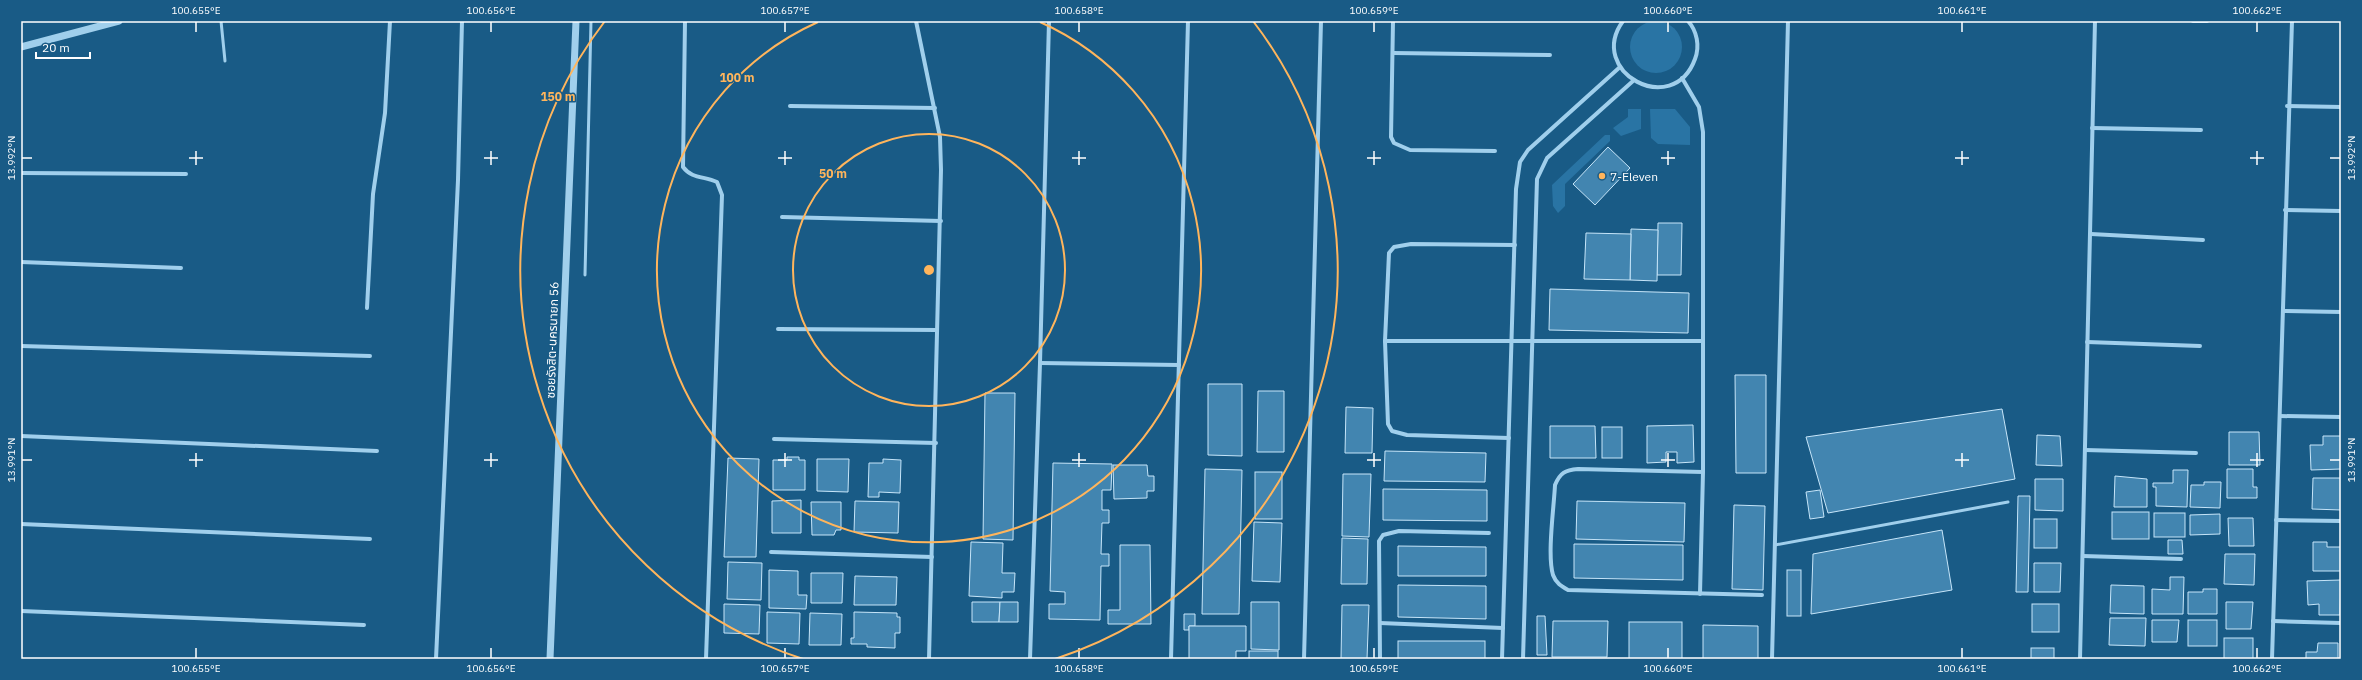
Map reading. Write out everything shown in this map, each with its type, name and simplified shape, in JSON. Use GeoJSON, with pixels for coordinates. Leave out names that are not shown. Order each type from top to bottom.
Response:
{"type":"FeatureCollection","features":[{"type":"Feature","properties":{"kind":"street"},"geometry":{"type":"LineString","coordinates":[[21,47],[119,21]]}},
{"type":"Feature","properties":{"kind":"street"},"geometry":{"type":"LineString","coordinates":[[367,308],[373,194],[385,113],[390,21]]}},
{"type":"Feature","properties":{"kind":"street"},"geometry":{"type":"LineString","coordinates":[[436,659],[458,180],[462,21]]}},
{"type":"Feature","properties":{"kind":"street","name":"ซอยรังสิต-นครนายก 56"},"geometry":{"type":"LineString","coordinates":[[550,659],[576,21]]}},
{"type":"Feature","properties":{"kind":"street"},"geometry":{"type":"LineString","coordinates":[[685,21],[683,167],[688,173],[696,177],[717,182],[720,186],[722,195],[706,659]]}},
{"type":"Feature","properties":{"kind":"street"},"geometry":{"type":"LineString","coordinates":[[916,21],[940,137],[941,221],[937,330],[936,443],[930,659]]}},
{"type":"Feature","properties":{"kind":"street"},"geometry":{"type":"LineString","coordinates":[[1030,659],[1049,21]]}},
{"type":"Feature","properties":{"kind":"street"},"geometry":{"type":"LineString","coordinates":[[1171,659],[1188,21]]}},
{"type":"Feature","properties":{"kind":"street"},"geometry":{"type":"LineString","coordinates":[[1304,659],[1321,21]]}},
{"type":"Feature","properties":{"kind":"street"},"geometry":{"type":"LineString","coordinates":[[1393,21],[1391,137],[1394,143],[1410,150],[1495,150]]}},
{"type":"Feature","properties":{"kind":"street"},"geometry":{"type":"LineString","coordinates":[[1624,21],[1616,36],[1614,46],[1620,67],[1633,81],[1650,87],[1667,86],[1682,78],[1692,67],[1697,53],[1697,39],[1692,25],[1688,21]]}},
{"type":"Feature","properties":{"kind":"street"},"geometry":{"type":"LineString","coordinates":[[1692,25],[1695,21]]}},
{"type":"Feature","properties":{"kind":"street"},"geometry":{"type":"LineString","coordinates":[[1772,659],[1788,21]]}},
{"type":"Feature","properties":{"kind":"street"},"geometry":{"type":"LineString","coordinates":[[2080,659],[2095,21]]}},
{"type":"Feature","properties":{"kind":"street"},"geometry":{"type":"LineString","coordinates":[[2193,21],[2206,22]]}},
{"type":"Feature","properties":{"kind":"street"},"geometry":{"type":"LineString","coordinates":[[2272,659],[2288,106],[2292,21]]}},
{"type":"Feature","properties":{"kind":"street"},"geometry":{"type":"LineString","coordinates":[[1393,53],[1550,55]]}},
{"type":"Feature","properties":{"kind":"street"},"geometry":{"type":"LineString","coordinates":[[1502,659],[1516,189],[1520,162],[1535,142],[1620,67]]}},
{"type":"Feature","properties":{"kind":"street"},"geometry":{"type":"LineString","coordinates":[[1682,78],[1699,107],[1703,132],[1703,472],[1700,594]]}},
{"type":"Feature","properties":{"kind":"street"},"geometry":{"type":"LineString","coordinates":[[1523,659],[1536,195],[1541,168],[1555,150],[1633,81]]}},
{"type":"Feature","properties":{"kind":"street"},"geometry":{"type":"LineString","coordinates":[[790,106],[935,108]]}},
{"type":"Feature","properties":{"kind":"street"},"geometry":{"type":"LineString","coordinates":[[2288,106],[2341,107]]}},
{"type":"Feature","properties":{"kind":"street"},"geometry":{"type":"LineString","coordinates":[[2092,128],[2201,130]]}},
{"type":"Feature","properties":{"kind":"street"},"geometry":{"type":"LineString","coordinates":[[21,173],[186,174]]}},
{"type":"Feature","properties":{"kind":"street"},"geometry":{"type":"LineString","coordinates":[[2285,210],[2341,211]]}},
{"type":"Feature","properties":{"kind":"street"},"geometry":{"type":"LineString","coordinates":[[782,217],[941,221]]}},
{"type":"Feature","properties":{"kind":"street"},"geometry":{"type":"LineString","coordinates":[[2091,234],[2203,240]]}},
{"type":"Feature","properties":{"kind":"street"},"geometry":{"type":"LineString","coordinates":[[1509,438],[1407,435],[1392,431],[1388,424],[1385,341],[1389,253],[1394,247],[1411,244],[1515,246]]}},
{"type":"Feature","properties":{"kind":"street"},"geometry":{"type":"LineString","coordinates":[[21,262],[181,268]]}},
{"type":"Feature","properties":{"kind":"street"},"geometry":{"type":"LineString","coordinates":[[2283,311],[2341,312]]}},
{"type":"Feature","properties":{"kind":"street"},"geometry":{"type":"LineString","coordinates":[[778,329],[937,330]]}},
{"type":"Feature","properties":{"kind":"street"},"geometry":{"type":"LineString","coordinates":[[1385,341],[1702,341]]}},
{"type":"Feature","properties":{"kind":"street"},"geometry":{"type":"LineString","coordinates":[[2087,342],[2200,346]]}},
{"type":"Feature","properties":{"kind":"street"},"geometry":{"type":"LineString","coordinates":[[21,346],[370,356]]}},
{"type":"Feature","properties":{"kind":"street"},"geometry":{"type":"LineString","coordinates":[[1040,363],[1179,365]]}},
{"type":"Feature","properties":{"kind":"street"},"geometry":{"type":"LineString","coordinates":[[2280,416],[2341,416]]}},
{"type":"Feature","properties":{"kind":"street"},"geometry":{"type":"LineString","coordinates":[[21,436],[377,451]]}},
{"type":"Feature","properties":{"kind":"street"},"geometry":{"type":"LineString","coordinates":[[774,439],[936,443]]}},
{"type":"Feature","properties":{"kind":"street"},"geometry":{"type":"LineString","coordinates":[[2085,450],[2196,454]]}},
{"type":"Feature","properties":{"kind":"street"},"geometry":{"type":"LineString","coordinates":[[1703,472],[1578,469],[1564,472],[1560,475],[1555,484],[1552,560],[1553,574],[1559,585],[1568,590],[1762,595]]}},
{"type":"Feature","properties":{"kind":"street"},"geometry":{"type":"LineString","coordinates":[[2276,520],[2341,521]]}},
{"type":"Feature","properties":{"kind":"street"},"geometry":{"type":"LineString","coordinates":[[21,524],[370,539]]}},
{"type":"Feature","properties":{"kind":"street"},"geometry":{"type":"LineString","coordinates":[[1380,659],[1379,541],[1383,535],[1399,531],[1489,533]]}},
{"type":"Feature","properties":{"kind":"street"},"geometry":{"type":"LineString","coordinates":[[771,552],[932,557]]}},
{"type":"Feature","properties":{"kind":"street"},"geometry":{"type":"LineString","coordinates":[[2083,556],[2181,559]]}},
{"type":"Feature","properties":{"kind":"street"},"geometry":{"type":"LineString","coordinates":[[21,611],[364,625]]}},
{"type":"Feature","properties":{"kind":"street"},"geometry":{"type":"LineString","coordinates":[[2273,620],[2341,623]]}},
{"type":"Feature","properties":{"kind":"street"},"geometry":{"type":"LineString","coordinates":[[1380,623],[1503,628]]}},
{"type":"Feature","properties":{"kind":"lane"},"geometry":{"type":"LineString","coordinates":[[221,21],[225,61]]}},
{"type":"Feature","properties":{"kind":"lane"},"geometry":{"type":"LineString","coordinates":[[585,275],[591,21]]}},
{"type":"Feature","properties":{"kind":"lane"},"geometry":{"type":"LineString","coordinates":[[1775,545],[2008,502]]}},
{"type":"Feature","properties":{"kind":"shaded area"},"geometry":{"type":"Polygon","coordinates":[[[1651,21],[1661,21],[1670,25],[1678,33],[1682,42],[1682,52],[1678,61],[1670,69],[1661,73],[1651,73],[1642,69],[1634,61],[1630,52],[1630,42],[1634,33],[1642,25],[1651,21]]]}},
{"type":"Feature","properties":{"kind":"shaded area"},"geometry":{"type":"Polygon","coordinates":[[[1628,109],[1641,109],[1641,129],[1621,136],[1613,128],[1628,117],[1628,109]]]}},
{"type":"Feature","properties":{"kind":"shaded area"},"geometry":{"type":"Polygon","coordinates":[[[1650,109],[1675,109],[1690,127],[1690,145],[1658,144],[1651,138],[1650,109]]]}},
{"type":"Feature","properties":{"kind":"shaded area"},"geometry":{"type":"Polygon","coordinates":[[[1605,135],[1610,135],[1610,141],[1565,184],[1565,206],[1558,213],[1553,206],[1552,185],[1605,135]]]}},
{"type":"Feature","properties":{"kind":"building","name":"7-Eleven"},"geometry":{"type":"Polygon","coordinates":[[[1608,147],[1630,168],[1595,205],[1573,184],[1608,147]]]}},
{"type":"Feature","properties":{"kind":"building"},"geometry":{"type":"Polygon","coordinates":[[[1658,223],[1682,223],[1681,275],[1657,275],[1658,223]]]}},
{"type":"Feature","properties":{"kind":"building"},"geometry":{"type":"Polygon","coordinates":[[[1631,229],[1658,230],[1657,281],[1630,280],[1631,229]]]}},
{"type":"Feature","properties":{"kind":"building"},"geometry":{"type":"Polygon","coordinates":[[[1586,233],[1631,234],[1630,280],[1584,279],[1586,233]]]}},
{"type":"Feature","properties":{"kind":"building"},"geometry":{"type":"Polygon","coordinates":[[[1550,289],[1689,293],[1688,333],[1549,330],[1550,289]]]}},
{"type":"Feature","properties":{"kind":"building"},"geometry":{"type":"Polygon","coordinates":[[[1735,375],[1766,375],[1766,473],[1736,473],[1735,375]]]}},
{"type":"Feature","properties":{"kind":"building"},"geometry":{"type":"Polygon","coordinates":[[[1208,384],[1242,384],[1242,456],[1208,455],[1208,384]]]}},
{"type":"Feature","properties":{"kind":"building"},"geometry":{"type":"Polygon","coordinates":[[[1258,391],[1284,391],[1284,452],[1257,452],[1258,391]]]}},
{"type":"Feature","properties":{"kind":"building"},"geometry":{"type":"Polygon","coordinates":[[[985,393],[1015,393],[1013,540],[983,539],[985,393]]]}},
{"type":"Feature","properties":{"kind":"building"},"geometry":{"type":"Polygon","coordinates":[[[1346,407],[1373,408],[1372,453],[1345,453],[1346,407]]]}},
{"type":"Feature","properties":{"kind":"building"},"geometry":{"type":"Polygon","coordinates":[[[2002,409],[2015,479],[1828,513],[1806,437],[2002,409]]]}},
{"type":"Feature","properties":{"kind":"building"},"geometry":{"type":"Polygon","coordinates":[[[1693,425],[1694,462],[1677,463],[1677,452],[1666,452],[1666,462],[1647,463],[1647,426],[1693,425]]]}},
{"type":"Feature","properties":{"kind":"building"},"geometry":{"type":"Polygon","coordinates":[[[1550,426],[1595,426],[1596,458],[1550,458],[1550,426]]]}},
{"type":"Feature","properties":{"kind":"building"},"geometry":{"type":"Polygon","coordinates":[[[1602,427],[1622,427],[1622,458],[1602,458],[1602,427]]]}},
{"type":"Feature","properties":{"kind":"building"},"geometry":{"type":"Polygon","coordinates":[[[2229,432],[2259,432],[2260,465],[2229,465],[2229,432]]]}},
{"type":"Feature","properties":{"kind":"building"},"geometry":{"type":"Polygon","coordinates":[[[2037,435],[2060,436],[2062,466],[2036,465],[2037,435]]]}},
{"type":"Feature","properties":{"kind":"building"},"geometry":{"type":"Polygon","coordinates":[[[2323,436],[2341,436],[2341,469],[2311,470],[2310,445],[2323,445],[2323,436]]]}},
{"type":"Feature","properties":{"kind":"building"},"geometry":{"type":"Polygon","coordinates":[[[1385,451],[1486,453],[1485,482],[1384,481],[1385,451]]]}},
{"type":"Feature","properties":{"kind":"building"},"geometry":{"type":"Polygon","coordinates":[[[787,457],[799,457],[799,460],[805,460],[805,490],[773,490],[773,460],[787,460],[787,457]]]}},
{"type":"Feature","properties":{"kind":"building"},"geometry":{"type":"Polygon","coordinates":[[[728,458],[759,459],[756,557],[724,557],[728,458]]]}},
{"type":"Feature","properties":{"kind":"building"},"geometry":{"type":"Polygon","coordinates":[[[817,459],[849,459],[848,492],[817,491],[817,459]]]}},
{"type":"Feature","properties":{"kind":"building"},"geometry":{"type":"Polygon","coordinates":[[[883,459],[901,460],[900,493],[879,492],[879,497],[868,497],[869,463],[883,463],[883,459]]]}},
{"type":"Feature","properties":{"kind":"building"},"geometry":{"type":"Polygon","coordinates":[[[1053,463],[1112,464],[1111,490],[1102,490],[1102,510],[1109,510],[1109,523],[1102,523],[1101,554],[1109,554],[1109,566],[1101,566],[1100,620],[1049,619],[1049,604],[1065,604],[1065,592],[1050,591],[1053,463]]]}},
{"type":"Feature","properties":{"kind":"building"},"geometry":{"type":"Polygon","coordinates":[[[1113,465],[1147,465],[1148,476],[1154,476],[1154,491],[1147,491],[1147,498],[1114,499],[1113,465]]]}},
{"type":"Feature","properties":{"kind":"building"},"geometry":{"type":"Polygon","coordinates":[[[1205,469],[1242,470],[1239,614],[1202,614],[1205,469]]]}},
{"type":"Feature","properties":{"kind":"building"},"geometry":{"type":"Polygon","coordinates":[[[2227,469],[2253,469],[2253,487],[2257,487],[2257,498],[2227,498],[2227,469]]]}},
{"type":"Feature","properties":{"kind":"building"},"geometry":{"type":"Polygon","coordinates":[[[2173,470],[2188,470],[2187,507],[2156,506],[2156,487],[2153,487],[2153,483],[2173,483],[2173,470]]]}},
{"type":"Feature","properties":{"kind":"building"},"geometry":{"type":"Polygon","coordinates":[[[1255,472],[1282,472],[1282,519],[1255,519],[1255,472]]]}},
{"type":"Feature","properties":{"kind":"building"},"geometry":{"type":"Polygon","coordinates":[[[1343,474],[1371,474],[1369,537],[1342,536],[1343,474]]]}},
{"type":"Feature","properties":{"kind":"building"},"geometry":{"type":"Polygon","coordinates":[[[2115,476],[2147,479],[2147,507],[2114,507],[2115,476]]]}},
{"type":"Feature","properties":{"kind":"building"},"geometry":{"type":"Polygon","coordinates":[[[2313,478],[2341,478],[2341,510],[2312,509],[2313,478]]]}},
{"type":"Feature","properties":{"kind":"building"},"geometry":{"type":"Polygon","coordinates":[[[2035,479],[2063,479],[2063,511],[2035,510],[2035,479]]]}},
{"type":"Feature","properties":{"kind":"building"},"geometry":{"type":"Polygon","coordinates":[[[2204,482],[2221,482],[2220,508],[2190,507],[2191,485],[2204,485],[2204,482]]]}},
{"type":"Feature","properties":{"kind":"building"},"geometry":{"type":"Polygon","coordinates":[[[1383,489],[1487,490],[1487,521],[1383,520],[1383,489]]]}},
{"type":"Feature","properties":{"kind":"building"},"geometry":{"type":"Polygon","coordinates":[[[1820,490],[1824,517],[1810,519],[1806,492],[1820,490]]]}},
{"type":"Feature","properties":{"kind":"building"},"geometry":{"type":"Polygon","coordinates":[[[2018,496],[2030,496],[2028,592],[2016,592],[2018,496]]]}},
{"type":"Feature","properties":{"kind":"building"},"geometry":{"type":"Polygon","coordinates":[[[801,500],[801,533],[772,533],[772,501],[801,500]]]}},
{"type":"Feature","properties":{"kind":"building"},"geometry":{"type":"Polygon","coordinates":[[[855,501],[899,502],[898,533],[854,532],[855,501]]]}},
{"type":"Feature","properties":{"kind":"building"},"geometry":{"type":"Polygon","coordinates":[[[1577,501],[1685,503],[1684,542],[1576,539],[1577,501]]]}},
{"type":"Feature","properties":{"kind":"building"},"geometry":{"type":"Polygon","coordinates":[[[811,502],[841,502],[841,530],[836,530],[834,535],[812,535],[811,502]]]}},
{"type":"Feature","properties":{"kind":"building"},"geometry":{"type":"Polygon","coordinates":[[[1734,505],[1765,506],[1763,590],[1732,589],[1734,505]]]}},
{"type":"Feature","properties":{"kind":"building"},"geometry":{"type":"Polygon","coordinates":[[[2112,512],[2149,512],[2149,539],[2112,539],[2112,512]]]}},
{"type":"Feature","properties":{"kind":"building"},"geometry":{"type":"Polygon","coordinates":[[[2154,513],[2185,513],[2185,537],[2154,537],[2154,513]]]}},
{"type":"Feature","properties":{"kind":"building"},"geometry":{"type":"Polygon","coordinates":[[[2220,514],[2220,534],[2190,535],[2190,515],[2220,514]]]}},
{"type":"Feature","properties":{"kind":"building"},"geometry":{"type":"Polygon","coordinates":[[[2228,518],[2253,518],[2254,546],[2229,546],[2228,518]]]}},
{"type":"Feature","properties":{"kind":"building"},"geometry":{"type":"Polygon","coordinates":[[[2034,519],[2057,519],[2057,548],[2034,548],[2034,519]]]}},
{"type":"Feature","properties":{"kind":"building"},"geometry":{"type":"Polygon","coordinates":[[[1254,522],[1282,523],[1280,582],[1252,581],[1254,522]]]}},
{"type":"Feature","properties":{"kind":"building"},"geometry":{"type":"Polygon","coordinates":[[[1942,530],[1952,590],[1811,614],[1813,554],[1942,530]]]}},
{"type":"Feature","properties":{"kind":"building"},"geometry":{"type":"Polygon","coordinates":[[[1342,538],[1368,539],[1367,584],[1341,584],[1342,538]]]}},
{"type":"Feature","properties":{"kind":"building"},"geometry":{"type":"Polygon","coordinates":[[[2168,540],[2182,540],[2183,554],[2168,554],[2168,540]]]}},
{"type":"Feature","properties":{"kind":"building"},"geometry":{"type":"Polygon","coordinates":[[[971,542],[1003,543],[1002,573],[1015,573],[1014,592],[1002,592],[1002,598],[969,596],[971,542]]]}},
{"type":"Feature","properties":{"kind":"building"},"geometry":{"type":"Polygon","coordinates":[[[2313,542],[2327,542],[2327,547],[2341,547],[2341,571],[2313,571],[2313,542]]]}},
{"type":"Feature","properties":{"kind":"building"},"geometry":{"type":"Polygon","coordinates":[[[1574,544],[1683,545],[1683,580],[1574,578],[1574,544]]]}},
{"type":"Feature","properties":{"kind":"building"},"geometry":{"type":"Polygon","coordinates":[[[1120,545],[1150,545],[1151,624],[1108,624],[1108,610],[1120,610],[1120,545]]]}},
{"type":"Feature","properties":{"kind":"building"},"geometry":{"type":"Polygon","coordinates":[[[1398,546],[1486,547],[1486,576],[1398,576],[1398,546]]]}},
{"type":"Feature","properties":{"kind":"building"},"geometry":{"type":"Polygon","coordinates":[[[2225,554],[2255,554],[2254,585],[2224,584],[2225,554]]]}},
{"type":"Feature","properties":{"kind":"building"},"geometry":{"type":"Polygon","coordinates":[[[728,562],[762,563],[761,600],[727,599],[728,562]]]}},
{"type":"Feature","properties":{"kind":"building"},"geometry":{"type":"Polygon","coordinates":[[[2034,563],[2061,563],[2060,592],[2034,592],[2034,563]]]}},
{"type":"Feature","properties":{"kind":"building"},"geometry":{"type":"Polygon","coordinates":[[[769,570],[798,571],[798,595],[807,595],[806,609],[769,608],[769,570]]]}},
{"type":"Feature","properties":{"kind":"building"},"geometry":{"type":"Polygon","coordinates":[[[1787,570],[1801,570],[1801,616],[1787,616],[1787,570]]]}},
{"type":"Feature","properties":{"kind":"building"},"geometry":{"type":"Polygon","coordinates":[[[811,573],[843,573],[842,603],[811,603],[811,573]]]}},
{"type":"Feature","properties":{"kind":"building"},"geometry":{"type":"Polygon","coordinates":[[[855,576],[897,577],[896,605],[854,605],[855,576]]]}},
{"type":"Feature","properties":{"kind":"building"},"geometry":{"type":"Polygon","coordinates":[[[2170,577],[2184,577],[2183,614],[2152,614],[2152,589],[2170,590],[2170,577]]]}},
{"type":"Feature","properties":{"kind":"building"},"geometry":{"type":"Polygon","coordinates":[[[2341,580],[2340,615],[2319,615],[2319,604],[2308,605],[2307,581],[2341,580]]]}},
{"type":"Feature","properties":{"kind":"building"},"geometry":{"type":"Polygon","coordinates":[[[1398,585],[1486,586],[1486,619],[1398,617],[1398,585]]]}},
{"type":"Feature","properties":{"kind":"building"},"geometry":{"type":"Polygon","coordinates":[[[2111,585],[2144,586],[2144,614],[2110,613],[2111,585]]]}},
{"type":"Feature","properties":{"kind":"building"},"geometry":{"type":"Polygon","coordinates":[[[2203,589],[2217,589],[2217,614],[2188,614],[2188,592],[2203,592],[2203,589]]]}},
{"type":"Feature","properties":{"kind":"building"},"geometry":{"type":"Polygon","coordinates":[[[972,602],[1000,602],[999,622],[972,622],[972,602]]]}},
{"type":"Feature","properties":{"kind":"building"},"geometry":{"type":"Polygon","coordinates":[[[1000,602],[1018,602],[1018,622],[999,622],[1000,602]]]}},
{"type":"Feature","properties":{"kind":"building"},"geometry":{"type":"Polygon","coordinates":[[[1251,602],[1279,602],[1279,650],[1251,649],[1251,602]]]}},
{"type":"Feature","properties":{"kind":"building"},"geometry":{"type":"Polygon","coordinates":[[[2226,602],[2253,602],[2251,629],[2226,629],[2226,602]]]}},
{"type":"Feature","properties":{"kind":"building"},"geometry":{"type":"Polygon","coordinates":[[[724,604],[760,605],[759,634],[724,633],[724,604]]]}},
{"type":"Feature","properties":{"kind":"building"},"geometry":{"type":"Polygon","coordinates":[[[2032,604],[2059,604],[2059,632],[2032,632],[2032,604]]]}},
{"type":"Feature","properties":{"kind":"building"},"geometry":{"type":"Polygon","coordinates":[[[1342,605],[1369,605],[1367,659],[1341,659],[1342,605]]]}},
{"type":"Feature","properties":{"kind":"building"},"geometry":{"type":"Polygon","coordinates":[[[767,612],[800,613],[799,644],[767,643],[767,612]]]}},
{"type":"Feature","properties":{"kind":"building"},"geometry":{"type":"Polygon","coordinates":[[[854,612],[897,613],[897,617],[900,617],[900,633],[895,633],[895,648],[867,647],[867,644],[851,644],[851,638],[854,638],[854,612]]]}},
{"type":"Feature","properties":{"kind":"building"},"geometry":{"type":"Polygon","coordinates":[[[810,613],[842,614],[841,645],[809,645],[810,613]]]}},
{"type":"Feature","properties":{"kind":"building"},"geometry":{"type":"Polygon","coordinates":[[[1184,614],[1195,614],[1195,626],[1189,626],[1189,630],[1184,630],[1184,614]]]}},
{"type":"Feature","properties":{"kind":"building"},"geometry":{"type":"Polygon","coordinates":[[[1537,616],[1545,616],[1547,655],[1537,655],[1537,616]]]}},
{"type":"Feature","properties":{"kind":"building"},"geometry":{"type":"Polygon","coordinates":[[[2110,618],[2146,618],[2145,646],[2109,645],[2110,618]]]}},
{"type":"Feature","properties":{"kind":"building"},"geometry":{"type":"Polygon","coordinates":[[[2152,620],[2179,620],[2177,642],[2152,642],[2152,620]]]}},
{"type":"Feature","properties":{"kind":"building"},"geometry":{"type":"Polygon","coordinates":[[[2188,620],[2217,620],[2217,646],[2188,646],[2188,620]]]}},
{"type":"Feature","properties":{"kind":"building"},"geometry":{"type":"Polygon","coordinates":[[[1553,621],[1608,621],[1607,657],[1552,657],[1553,621]]]}},
{"type":"Feature","properties":{"kind":"building"},"geometry":{"type":"Polygon","coordinates":[[[1629,622],[1682,622],[1682,659],[1629,659],[1629,622]]]}},
{"type":"Feature","properties":{"kind":"building"},"geometry":{"type":"Polygon","coordinates":[[[1703,625],[1758,626],[1758,659],[1703,659],[1703,625]]]}},
{"type":"Feature","properties":{"kind":"building"},"geometry":{"type":"Polygon","coordinates":[[[1189,626],[1246,626],[1246,651],[1236,651],[1236,659],[1189,659],[1189,626]]]}},
{"type":"Feature","properties":{"kind":"building"},"geometry":{"type":"Polygon","coordinates":[[[2224,638],[2253,638],[2253,659],[2224,659],[2224,638]]]}},
{"type":"Feature","properties":{"kind":"building"},"geometry":{"type":"Polygon","coordinates":[[[1398,641],[1485,641],[1485,659],[1398,659],[1398,641]]]}},
{"type":"Feature","properties":{"kind":"building"},"geometry":{"type":"Polygon","coordinates":[[[2318,643],[2338,643],[2338,658],[2340,659],[2306,659],[2306,652],[2317,652],[2318,643]]]}},
{"type":"Feature","properties":{"kind":"building"},"geometry":{"type":"Polygon","coordinates":[[[2031,648],[2054,648],[2054,659],[2031,659],[2031,648]]]}},
{"type":"Feature","properties":{"kind":"building"},"geometry":{"type":"Polygon","coordinates":[[[1249,651],[1278,651],[1278,659],[1249,659],[1249,651]]]}},
{"type":"Feature","properties":{"kind":"place","name":"7-Eleven"},"geometry":{"type":"Point","coordinates":[1602,176]}}]}
